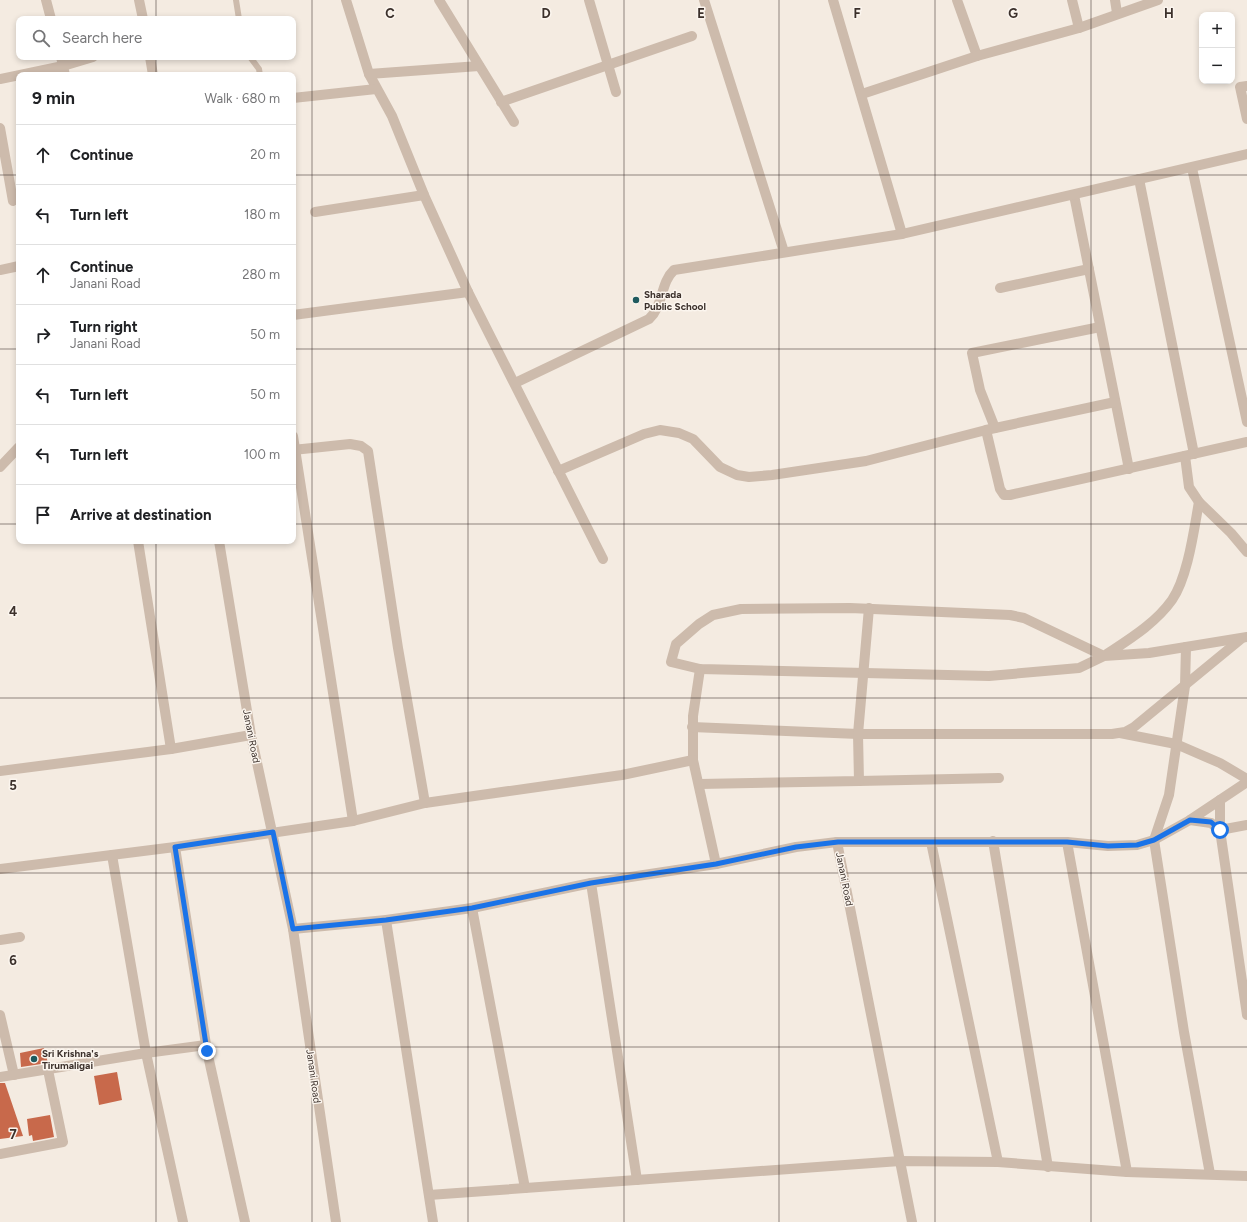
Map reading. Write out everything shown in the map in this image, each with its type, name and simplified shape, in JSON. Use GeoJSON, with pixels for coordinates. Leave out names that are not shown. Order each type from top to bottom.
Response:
{"type":"FeatureCollection","features":[{"type":"Feature","properties":{"kind":"street"},"geometry":{"type":"LineString","coordinates":[[46,0],[50,16]]}},
{"type":"Feature","properties":{"kind":"street"},"geometry":{"type":"LineString","coordinates":[[139,0],[142,16]]}},
{"type":"Feature","properties":{"kind":"street"},"geometry":{"type":"LineString","coordinates":[[346,0],[369,74],[392,116],[424,195],[468,292],[603,559]]}},
{"type":"Feature","properties":{"kind":"street"},"geometry":{"type":"LineString","coordinates":[[439,0],[514,122]]}},
{"type":"Feature","properties":{"kind":"street"},"geometry":{"type":"LineString","coordinates":[[588,0],[616,92]]}},
{"type":"Feature","properties":{"kind":"street"},"geometry":{"type":"LineString","coordinates":[[704,0],[784,252]]}},
{"type":"Feature","properties":{"kind":"street"},"geometry":{"type":"LineString","coordinates":[[832,0],[862,94],[902,234]]}},
{"type":"Feature","properties":{"kind":"street"},"geometry":{"type":"LineString","coordinates":[[957,0],[977,56]]}},
{"type":"Feature","properties":{"kind":"street"},"geometry":{"type":"LineString","coordinates":[[1072,0],[1079,28]]}},
{"type":"Feature","properties":{"kind":"street"},"geometry":{"type":"LineString","coordinates":[[1115,0],[1117,13]]}},
{"type":"Feature","properties":{"kind":"street"},"geometry":{"type":"LineString","coordinates":[[862,94],[977,56],[1079,28],[1117,13],[1158,0]]}},
{"type":"Feature","properties":{"kind":"street"},"geometry":{"type":"LineString","coordinates":[[501,102],[692,36]]}},
{"type":"Feature","properties":{"kind":"street"},"geometry":{"type":"LineString","coordinates":[[34,72],[83,60]]}},
{"type":"Feature","properties":{"kind":"street"},"geometry":{"type":"LineString","coordinates":[[150,60],[152,72]]}},
{"type":"Feature","properties":{"kind":"street"},"geometry":{"type":"LineString","coordinates":[[369,74],[479,66]]}},
{"type":"Feature","properties":{"kind":"street"},"geometry":{"type":"LineString","coordinates":[[0,79],[16,76]]}},
{"type":"Feature","properties":{"kind":"street"},"geometry":{"type":"LineString","coordinates":[[1247,86],[1240,87],[1247,118]]}},
{"type":"Feature","properties":{"kind":"street"},"geometry":{"type":"LineString","coordinates":[[296,98],[376,89]]}},
{"type":"Feature","properties":{"kind":"street"},"geometry":{"type":"LineString","coordinates":[[0,128],[13,201]]}},
{"type":"Feature","properties":{"kind":"street"},"geometry":{"type":"LineString","coordinates":[[515,384],[650,319],[659,307],[666,280],[674,270],[902,234],[1192,168],[1247,154]]}},
{"type":"Feature","properties":{"kind":"street"},"geometry":{"type":"LineString","coordinates":[[1192,168],[1247,422]]}},
{"type":"Feature","properties":{"kind":"street"},"geometry":{"type":"LineString","coordinates":[[1139,179],[1190,455],[1189,487],[1199,502],[1231,533],[1247,552]]}},
{"type":"Feature","properties":{"kind":"street"},"geometry":{"type":"LineString","coordinates":[[315,212],[424,195]]}},
{"type":"Feature","properties":{"kind":"street"},"geometry":{"type":"LineString","coordinates":[[1074,195],[1129,469]]}},
{"type":"Feature","properties":{"kind":"street"},"geometry":{"type":"LineString","coordinates":[[0,270],[16,267]]}},
{"type":"Feature","properties":{"kind":"street"},"geometry":{"type":"LineString","coordinates":[[1000,288],[1089,269]]}},
{"type":"Feature","properties":{"kind":"street"},"geometry":{"type":"LineString","coordinates":[[296,315],[468,292]]}},
{"type":"Feature","properties":{"kind":"street"},"geometry":{"type":"LineString","coordinates":[[1100,326],[972,353],[990,429],[1000,489],[1004,495],[1036,491],[1247,442]]}},
{"type":"Feature","properties":{"kind":"street"},"geometry":{"type":"LineString","coordinates":[[558,471],[644,434],[660,430],[679,432],[693,439],[720,467],[737,475],[749,477],[866,461],[990,429],[1115,402]]}},
{"type":"Feature","properties":{"kind":"street"},"geometry":{"type":"LineString","coordinates":[[296,450],[350,444],[362,446],[368,451],[398,648],[425,803]]}},
{"type":"Feature","properties":{"kind":"street"},"geometry":{"type":"LineString","coordinates":[[0,467],[16,450]]}},
{"type":"Feature","properties":{"kind":"street"},"geometry":{"type":"LineString","coordinates":[[296,463],[353,821]]}},
{"type":"Feature","properties":{"kind":"street"},"geometry":{"type":"LineString","coordinates":[[1199,502],[1186,567],[1173,599],[1150,624],[1104,656],[1079,668],[989,676],[700,669],[671,662],[676,644],[699,624],[714,615],[741,609],[869,608],[1010,615],[1024,618],[1104,656],[1149,652],[1245,638]]}},
{"type":"Feature","properties":{"kind":"street"},"geometry":{"type":"LineString","coordinates":[[138,544],[171,749]]}},
{"type":"Feature","properties":{"kind":"street","name":"Janani Road"},"geometry":{"type":"LineString","coordinates":[[219,544],[251,735],[293,929],[336,1222]]}},
{"type":"Feature","properties":{"kind":"street"},"geometry":{"type":"LineString","coordinates":[[859,781],[858,734],[869,608]]}},
{"type":"Feature","properties":{"kind":"street"},"geometry":{"type":"LineString","coordinates":[[692,726],[858,734],[1120,733],[1134,727],[1245,638]]}},
{"type":"Feature","properties":{"kind":"street"},"geometry":{"type":"LineString","coordinates":[[1186,647],[1184,686],[1169,795],[1154,840],[1184,1032],[1210,1174]]}},
{"type":"Feature","properties":{"kind":"street"},"geometry":{"type":"LineString","coordinates":[[700,669],[692,726],[694,749],[693,760],[700,784],[705,816],[716,864]]}},
{"type":"Feature","properties":{"kind":"street"},"geometry":{"type":"LineString","coordinates":[[838,842],[1067,842],[1108,846],[1137,845],[1154,840],[1190,820],[1247,781],[1220,763],[1176,744],[1120,733]]}},
{"type":"Feature","properties":{"kind":"street"},"geometry":{"type":"LineString","coordinates":[[0,771],[171,749],[251,735]]}},
{"type":"Feature","properties":{"kind":"street"},"geometry":{"type":"LineString","coordinates":[[0,869],[175,847],[353,821],[425,803],[622,775],[693,760]]}},
{"type":"Feature","properties":{"kind":"street"},"geometry":{"type":"LineString","coordinates":[[700,784],[999,778]]}},
{"type":"Feature","properties":{"kind":"street"},"geometry":{"type":"LineString","coordinates":[[1220,800],[1220,830],[1247,1015]]}},
{"type":"Feature","properties":{"kind":"street"},"geometry":{"type":"LineString","coordinates":[[1190,820],[1211,822],[1220,830]]}},
{"type":"Feature","properties":{"kind":"street"},"geometry":{"type":"LineString","coordinates":[[1220,830],[1247,825]]}},
{"type":"Feature","properties":{"kind":"street","name":"Janani Road"},"geometry":{"type":"LineString","coordinates":[[293,929],[386,920],[472,908],[591,883],[716,864],[796,847],[838,842],[912,1222]]}},
{"type":"Feature","properties":{"kind":"street"},"geometry":{"type":"LineString","coordinates":[[931,842],[998,1162]]}},
{"type":"Feature","properties":{"kind":"street"},"geometry":{"type":"LineString","coordinates":[[993,842],[1048,1167]]}},
{"type":"Feature","properties":{"kind":"street"},"geometry":{"type":"LineString","coordinates":[[1067,842],[1127,1172]]}},
{"type":"Feature","properties":{"kind":"street"},"geometry":{"type":"LineString","coordinates":[[175,847],[206,1045],[245,1222]]}},
{"type":"Feature","properties":{"kind":"street"},"geometry":{"type":"LineString","coordinates":[[112,854],[146,1053],[183,1222]]}},
{"type":"Feature","properties":{"kind":"street"},"geometry":{"type":"LineString","coordinates":[[591,883],[637,1180]]}},
{"type":"Feature","properties":{"kind":"street"},"geometry":{"type":"LineString","coordinates":[[472,908],[525,1188]]}},
{"type":"Feature","properties":{"kind":"street"},"geometry":{"type":"LineString","coordinates":[[386,920],[433,1222]]}},
{"type":"Feature","properties":{"kind":"street"},"geometry":{"type":"LineString","coordinates":[[0,940],[20,937]]}},
{"type":"Feature","properties":{"kind":"street"},"geometry":{"type":"LineString","coordinates":[[0,1015],[14,1075]]}},
{"type":"Feature","properties":{"kind":"street"},"geometry":{"type":"LineString","coordinates":[[0,1077],[146,1053],[206,1045]]}},
{"type":"Feature","properties":{"kind":"street"},"geometry":{"type":"LineString","coordinates":[[0,1154],[63,1142],[48,1070]]}},
{"type":"Feature","properties":{"kind":"street"},"geometry":{"type":"LineString","coordinates":[[430,1195],[900,1161],[998,1162],[1127,1172],[1247,1176]]}},
{"type":"Feature","properties":{"kind":"lane"},"geometry":{"type":"LineString","coordinates":[[236,0],[239,16]]}},
{"type":"Feature","properties":{"kind":"lane"},"geometry":{"type":"LineString","coordinates":[[252,60],[260,72]]}},
{"type":"Feature","properties":{"kind":"building","name":"Sri Krishna's Tirumaligai"},"geometry":{"type":"Polygon","coordinates":[[[44,1048],[48,1063],[21,1067],[20,1053],[44,1048]]]}},
{"type":"Feature","properties":{"kind":"building"},"geometry":{"type":"Polygon","coordinates":[[[117,1072],[122,1100],[99,1105],[94,1076],[117,1072]]]}},
{"type":"Feature","properties":{"kind":"building"},"geometry":{"type":"Polygon","coordinates":[[[0,1083],[5,1083],[23,1136],[0,1139],[0,1083]]]}},
{"type":"Feature","properties":{"kind":"building"},"geometry":{"type":"Polygon","coordinates":[[[50,1115],[54,1137],[33,1141],[32,1135],[29,1136],[27,1119],[50,1115]]]}},
{"type":"Feature","properties":{"kind":"place","name":"Sharada Public School"},"geometry":{"type":"Point","coordinates":[636,300]}},
{"type":"Feature","properties":{"kind":"place","name":"Sri Krishna's Tirumaligai"},"geometry":{"type":"Point","coordinates":[34,1059]}},
{"type":"Feature","properties":{"kind":"route"},"geometry":{"type":"LineString","coordinates":[[207,1051],[175,847],[273,832],[293,929],[386,920],[472,908],[591,883],[716,864],[796,847],[838,842],[1067,842],[1108,846],[1137,845],[1154,840],[1190,820],[1211,822],[1220,830]]}}]}
